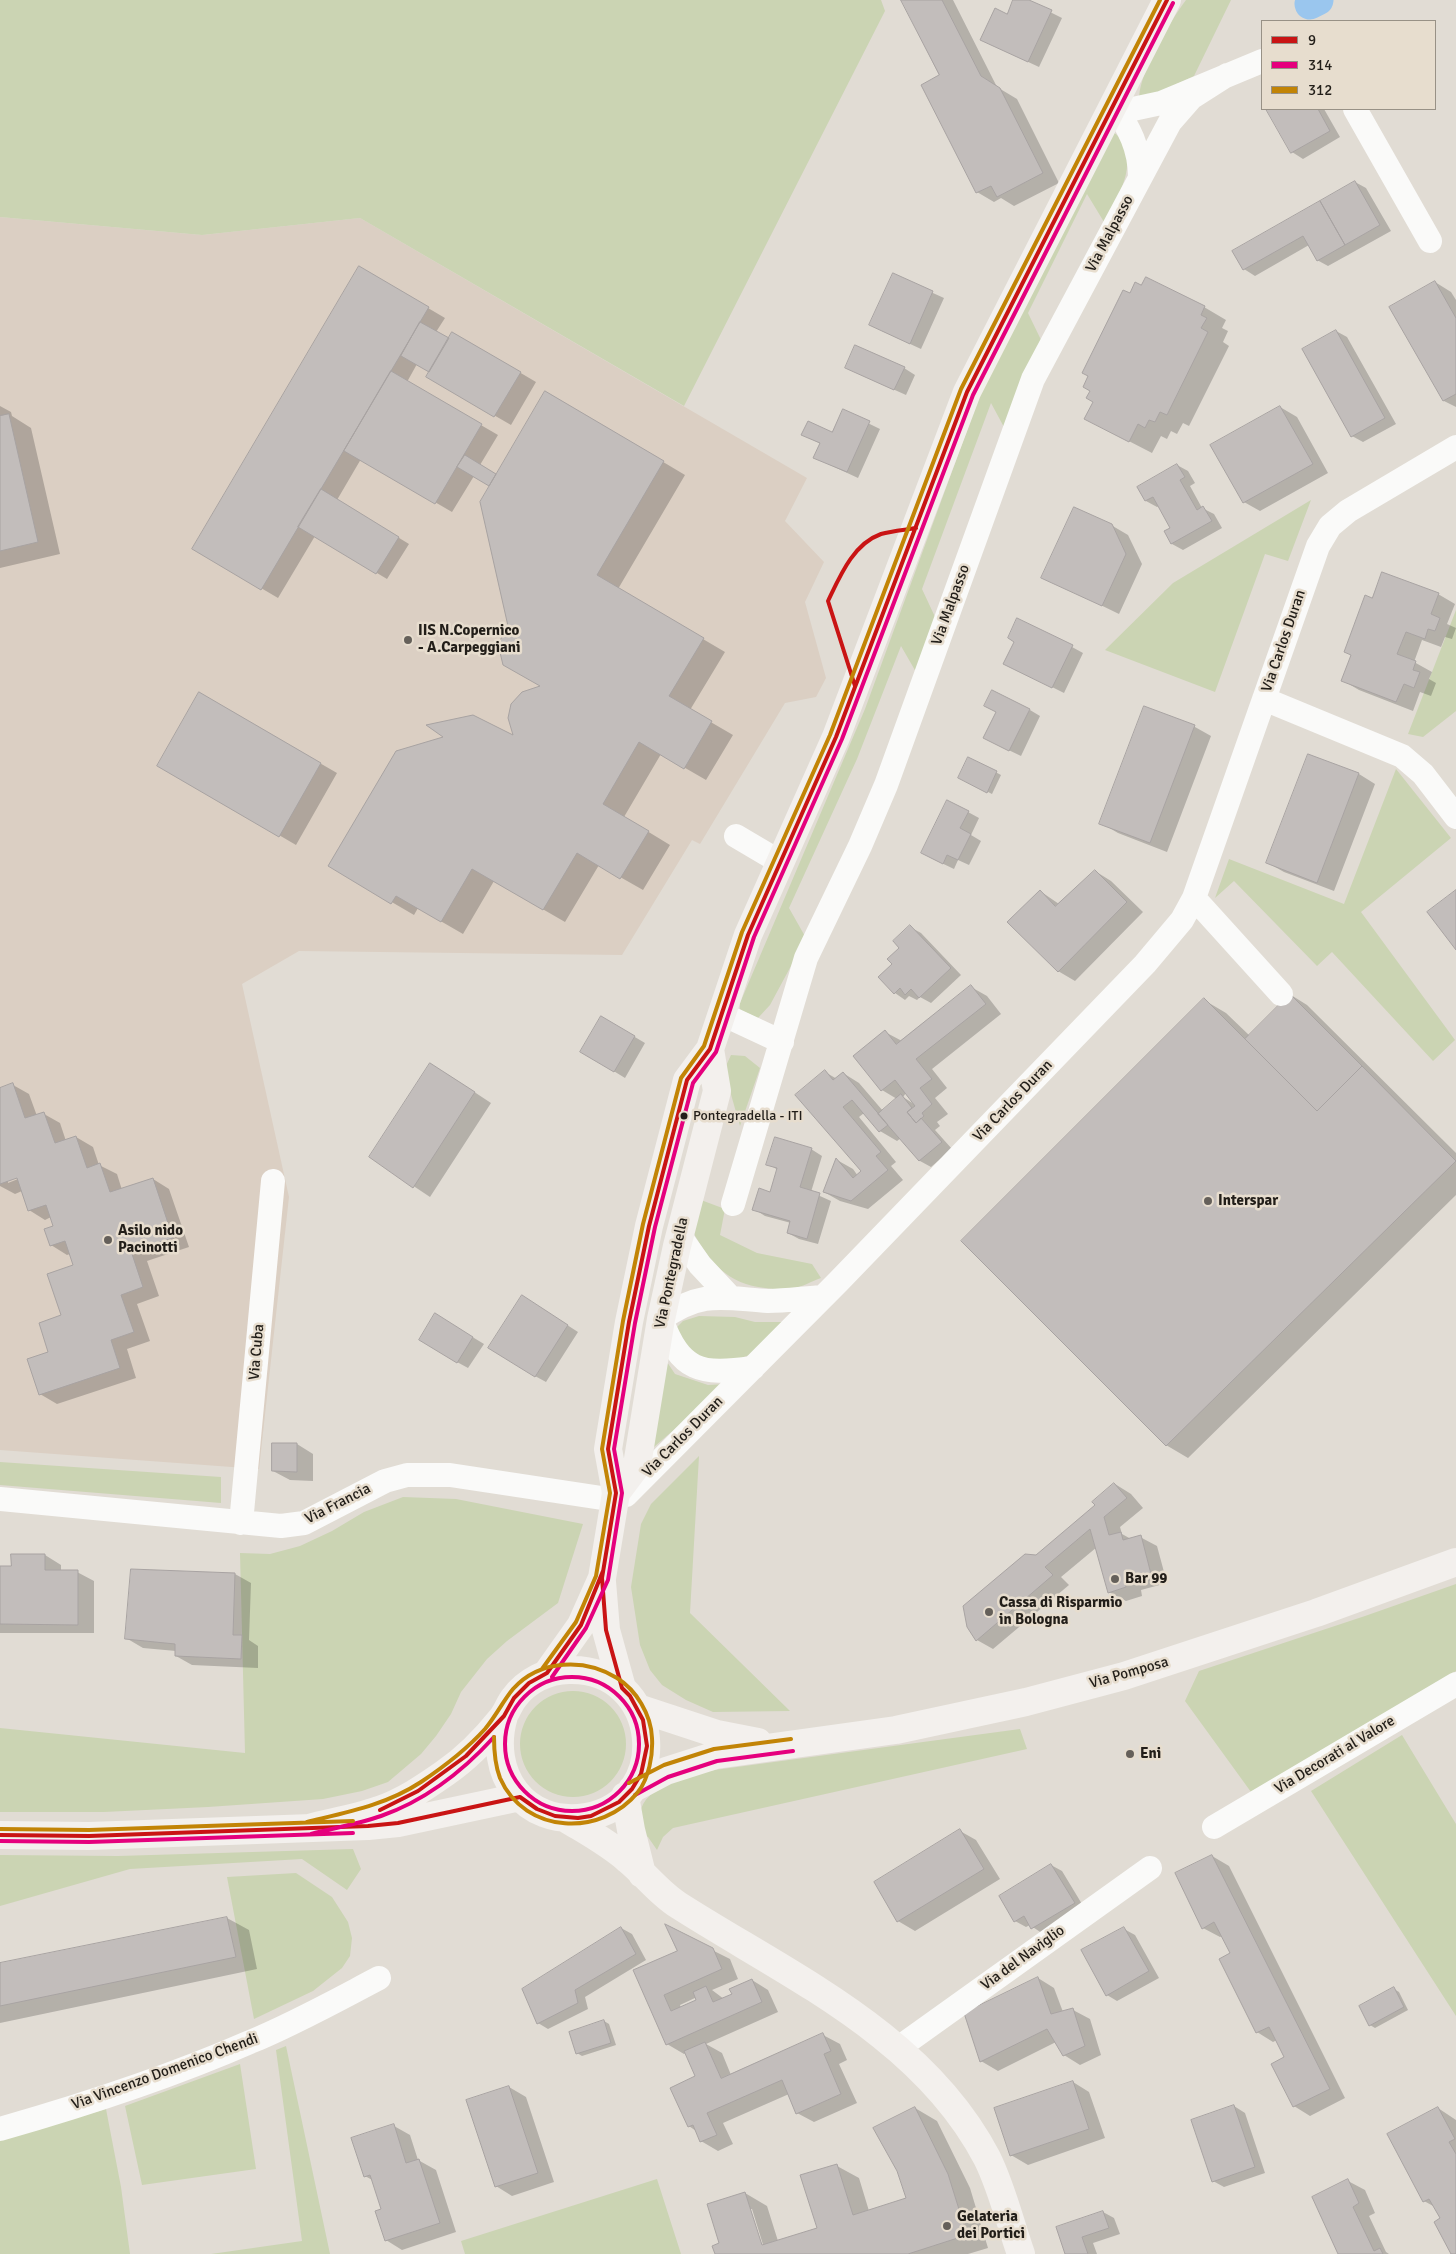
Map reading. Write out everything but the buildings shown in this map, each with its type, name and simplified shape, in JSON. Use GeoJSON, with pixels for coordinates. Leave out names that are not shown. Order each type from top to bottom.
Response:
{"type":"FeatureCollection","features":[{"type":"Feature","properties":{"kind":"street","name":"Via Pontegradella"},"geometry":{"type":"LineString","coordinates":[[548,1674],[582,1625],[602,1578],[615,1500],[608,1449],[631,1311],[649,1226],[687,1080],[710,1049],[748,935],[836,737],[967,392],[1167,0]]}},
{"type":"Feature","properties":{"kind":"street","name":"Via Malpasso"},"geometry":{"type":"LineString","coordinates":[[1113,104],[1132,109],[1151,106],[1170,100],[1261,61]]}},
{"type":"Feature","properties":{"kind":"street","name":"Via Malpasso"},"geometry":{"type":"LineString","coordinates":[[733,1204],[806,958],[860,846],[886,785],[1033,379],[1140,177],[1177,112],[1191,98],[1227,76]]}},
{"type":"Feature","properties":{"kind":"street","name":"Via Malpasso"},"geometry":{"type":"LineString","coordinates":[[1113,104],[1134,140],[1139,157],[1140,177]]}},
{"type":"Feature","properties":{"kind":"street"},"geometry":{"type":"LineString","coordinates":[[1356,110],[1430,241]]}},
{"type":"Feature","properties":{"kind":"street","name":"Via Carlos Duran"},"geometry":{"type":"LineString","coordinates":[[615,1500],[823,1297],[1145,964],[1182,920],[1194,898],[1307,572],[1318,546],[1330,526],[1348,511],[1456,448]]}},
{"type":"Feature","properties":{"kind":"street"},"geometry":{"type":"LineString","coordinates":[[1264,699],[1402,756],[1423,774],[1456,817]]}},
{"type":"Feature","properties":{"kind":"street"},"geometry":{"type":"LineString","coordinates":[[736,836],[780,862]]}},
{"type":"Feature","properties":{"kind":"street"},"geometry":{"type":"LineString","coordinates":[[1194,898],[1282,994]]}},
{"type":"Feature","properties":{"kind":"street"},"geometry":{"type":"LineString","coordinates":[[722,1014],[782,1042]]}},
{"type":"Feature","properties":{"kind":"street","name":"Via Pontegradella"},"geometry":{"type":"LineString","coordinates":[[615,1500],[637,1465],[661,1319],[679,1235],[717,1091],[710,1049]]}},
{"type":"Feature","properties":{"kind":"street","name":"Via Cuba"},"geometry":{"type":"LineString","coordinates":[[241,1523],[273,1181]]}},
{"type":"Feature","properties":{"kind":"street"},"geometry":{"type":"LineString","coordinates":[[679,1235],[700,1265],[730,1297]]}},
{"type":"Feature","properties":{"kind":"street"},"geometry":{"type":"LineString","coordinates":[[631,1311],[661,1319],[676,1308],[693,1300],[714,1297],[770,1301],[823,1297]]}},
{"type":"Feature","properties":{"kind":"street","name":"Via Carlos Duran"},"geometry":{"type":"LineString","coordinates":[[661,1319],[669,1340],[677,1353],[704,1370],[720,1372],[752,1368]]}},
{"type":"Feature","properties":{"kind":"street","name":"Via Francia"},"geometry":{"type":"LineString","coordinates":[[0,1499],[281,1526],[304,1523],[385,1481],[419,1474],[450,1475],[615,1500]]}},
{"type":"Feature","properties":{"kind":"street","name":"Via Pomposa"},"geometry":{"type":"LineString","coordinates":[[628,1792],[666,1771],[716,1755],[880,1733],[962,1717],[1124,1676],[1316,1613],[1456,1562]]}},
{"type":"Feature","properties":{"kind":"street","name":"Via Pontegradella"},"geometry":{"type":"LineString","coordinates":[[602,1578],[606,1630],[630,1698]]}},
{"type":"Feature","properties":{"kind":"street","name":"Via Pomposa"},"geometry":{"type":"LineString","coordinates":[[569,1670],[584,1670],[611,1680],[630,1698],[643,1720],[647,1746],[641,1774],[619,1802],[602,1812],[578,1818],[565,1818],[537,1809],[520,1797],[507,1778],[500,1759],[499,1732],[504,1716],[514,1698],[529,1683],[548,1674],[569,1670]]}},
{"type":"Feature","properties":{"kind":"street","name":"Via Decorati al Valore"},"geometry":{"type":"LineString","coordinates":[[1214,1827],[1456,1684]]}},
{"type":"Feature","properties":{"kind":"street","name":"Via Pomposa"},"geometry":{"type":"LineString","coordinates":[[630,1698],[718,1734],[752,1742],[792,1745]]}},
{"type":"Feature","properties":{"kind":"street","name":"Via Pomposa"},"geometry":{"type":"LineString","coordinates":[[310,1828],[380,1810],[418,1791],[466,1756],[504,1716]]}},
{"type":"Feature","properties":{"kind":"street"},"geometry":{"type":"LineString","coordinates":[[628,1792],[631,1830],[642,1874]]}},
{"type":"Feature","properties":{"kind":"street","name":"Via Pomposa"},"geometry":{"type":"LineString","coordinates":[[0,1835],[89,1836],[398,1824],[520,1797]]}},
{"type":"Feature","properties":{"kind":"street"},"geometry":{"type":"LineString","coordinates":[[565,1818],[623,1856],[675,1904],[808,1984],[865,2023],[897,2049],[945,2097],[975,2138],[996,2180],[1021,2254]]}},
{"type":"Feature","properties":{"kind":"street","name":"Via del Naviglio"},"geometry":{"type":"LineString","coordinates":[[897,2049],[1150,1868]]}},
{"type":"Feature","properties":{"kind":"street","name":"Via Vincenzo Domenico Chendi"},"geometry":{"type":"LineString","coordinates":[[0,2129],[209,2060],[260,2038],[379,1978]]}},
{"type":"Feature","properties":{"kind":"shaded area","name":"IIS N.Copernico - A.Carpeggiani"},"geometry":{"type":"Polygon","coordinates":[[[0,217],[202,235],[360,218],[807,478],[785,521],[824,562],[805,602],[826,678],[816,697],[785,703],[700,844],[692,840],[622,955],[299,951],[242,984],[289,1197],[259,1469],[0,1450],[0,217]]]}},
{"type":"Feature","properties":{"kind":"green space"},"geometry":{"type":"Polygon","coordinates":[[[0,0],[881,0],[885,11],[684,406],[360,218],[202,235],[0,217],[0,0]]]}},
{"type":"Feature","properties":{"kind":"green space"},"geometry":{"type":"Polygon","coordinates":[[[1186,0],[1231,0],[1194,76],[1145,99],[1139,97],[1150,59],[1171,21],[1186,0]]]}},
{"type":"Feature","properties":{"kind":"green space"},"geometry":{"type":"Polygon","coordinates":[[[1113,132],[1121,140],[1127,164],[1126,174],[1119,194],[1104,222],[1087,194],[1028,313],[1043,344],[1005,429],[991,403],[922,589],[936,619],[916,672],[901,646],[857,759],[789,908],[806,938],[770,1005],[758,1018],[740,1010],[740,1003],[865,709],[980,395],[1113,132]]]}},
{"type":"Feature","properties":{"kind":"green space"},"geometry":{"type":"Polygon","coordinates":[[[1311,500],[1288,561],[1265,554],[1215,692],[1105,650],[1173,583],[1311,500]]]}},
{"type":"Feature","properties":{"kind":"green space"},"geometry":{"type":"Polygon","coordinates":[[[1456,610],[1456,711],[1423,737],[1408,734],[1456,610]]]}},
{"type":"Feature","properties":{"kind":"green space"},"geometry":{"type":"Polygon","coordinates":[[[1396,769],[1451,838],[1361,912],[1455,1040],[1433,1061],[1332,952],[1317,966],[1234,881],[1215,898],[1229,859],[1344,904],[1396,769]]]}},
{"type":"Feature","properties":{"kind":"green space"},"geometry":{"type":"Polygon","coordinates":[[[731,1055],[745,1056],[760,1068],[740,1126],[724,1070],[731,1055]]]}},
{"type":"Feature","properties":{"kind":"green space"},"geometry":{"type":"Polygon","coordinates":[[[701,1200],[725,1209],[720,1235],[757,1253],[812,1264],[821,1278],[796,1288],[782,1290],[752,1286],[730,1277],[713,1262],[693,1232],[701,1200]]]}},
{"type":"Feature","properties":{"kind":"green space"},"geometry":{"type":"Polygon","coordinates":[[[699,1316],[735,1317],[755,1322],[785,1322],[750,1355],[728,1362],[709,1363],[670,1334],[683,1321],[699,1316]]]}},
{"type":"Feature","properties":{"kind":"green space"},"geometry":{"type":"Polygon","coordinates":[[[665,1359],[675,1374],[708,1385],[727,1384],[647,1453],[665,1359]]]}},
{"type":"Feature","properties":{"kind":"green space"},"geometry":{"type":"Polygon","coordinates":[[[699,1456],[690,1613],[790,1711],[713,1712],[686,1700],[662,1685],[650,1670],[640,1645],[631,1587],[641,1524],[651,1504],[699,1456]]]}},
{"type":"Feature","properties":{"kind":"green space"},"geometry":{"type":"Polygon","coordinates":[[[0,1462],[221,1477],[221,1503],[0,1485],[0,1462]]]}},
{"type":"Feature","properties":{"kind":"green space"},"geometry":{"type":"Polygon","coordinates":[[[403,1497],[456,1499],[583,1524],[558,1603],[507,1641],[487,1659],[461,1692],[451,1714],[436,1736],[421,1754],[388,1782],[362,1791],[323,1799],[104,1812],[0,1812],[0,1728],[245,1753],[240,1553],[270,1554],[300,1546],[332,1531],[364,1512],[403,1497]]]}},
{"type":"Feature","properties":{"kind":"green space"},"geometry":{"type":"Polygon","coordinates":[[[1456,1584],[1456,1671],[1251,1792],[1185,1701],[1199,1671],[1456,1584]]]}},
{"type":"Feature","properties":{"kind":"green space"},"geometry":{"type":"Polygon","coordinates":[[[573,1691],[593,1695],[611,1706],[622,1724],[626,1744],[622,1764],[611,1782],[593,1793],[573,1797],[553,1793],[535,1782],[524,1764],[520,1744],[524,1724],[535,1706],[553,1695],[573,1691]]]}},
{"type":"Feature","properties":{"kind":"green space"},"geometry":{"type":"Polygon","coordinates":[[[1020,1729],[1027,1749],[673,1828],[663,1837],[657,1850],[648,1837],[640,1833],[640,1813],[643,1804],[649,1796],[667,1784],[698,1773],[1020,1729]]]}},
{"type":"Feature","properties":{"kind":"green space"},"geometry":{"type":"Polygon","coordinates":[[[1402,1735],[1456,1824],[1456,2016],[1311,1791],[1402,1735]]]}},
{"type":"Feature","properties":{"kind":"green space"},"geometry":{"type":"Polygon","coordinates":[[[353,1849],[361,1869],[347,1890],[302,1859],[130,1869],[0,1906],[0,1855],[118,1856],[353,1849]]]}},
{"type":"Feature","properties":{"kind":"green space"},"geometry":{"type":"Polygon","coordinates":[[[296,1873],[332,1897],[348,1922],[352,1938],[350,1956],[342,1968],[313,1991],[254,2019],[227,1877],[296,1873]]]}},
{"type":"Feature","properties":{"kind":"green space"},"geometry":{"type":"Polygon","coordinates":[[[286,2046],[330,2254],[211,2254],[302,2241],[276,2050],[286,2046]]]}},
{"type":"Feature","properties":{"kind":"green space"},"geometry":{"type":"Polygon","coordinates":[[[240,2064],[256,2169],[142,2185],[125,2106],[240,2064]]]}},
{"type":"Feature","properties":{"kind":"green space"},"geometry":{"type":"Polygon","coordinates":[[[106,2109],[121,2187],[130,2254],[0,2254],[0,2140],[106,2109]]]}},
{"type":"Feature","properties":{"kind":"green space"},"geometry":{"type":"Polygon","coordinates":[[[657,2179],[681,2254],[465,2254],[461,2241],[657,2179]]]}},
{"type":"Feature","properties":{"kind":"waterway"},"geometry":{"type":"LineString","coordinates":[[1310,4],[1318,0]]}},
{"type":"Feature","properties":{"kind":"transit line","name":"312"},"geometry":{"type":"LineString","coordinates":[[542,1669],[576,1622],[596,1576],[610,1493],[602,1449],[623,1321],[643,1224],[681,1078],[704,1046],[742,932],[830,735],[961,389],[1160,0]]}},
{"type":"Feature","properties":{"kind":"transit line","name":"9"},"geometry":{"type":"LineString","coordinates":[[0,1835],[89,1836],[368,1826],[398,1823],[520,1797],[537,1809],[555,1816],[578,1818],[591,1816],[619,1802],[632,1789],[641,1774],[647,1746],[643,1720],[630,1696],[622,1688],[606,1630],[602,1578],[616,1493],[608,1449],[629,1322],[649,1226],[687,1080],[710,1049],[748,935],[836,737],[967,392],[1167,0]]}},
{"type":"Feature","properties":{"kind":"transit line","name":"314"},"geometry":{"type":"LineString","coordinates":[[552,1677],[586,1628],[608,1580],[622,1493],[614,1449],[635,1323],[655,1227],[693,1083],[716,1052],[754,937],[842,739],[973,395],[1173,3]]}},
{"type":"Feature","properties":{"kind":"transit line","name":"9"},"geometry":{"type":"LineString","coordinates":[[855,686],[828,601],[837,581],[855,553],[863,545],[881,534],[916,528]]}},
{"type":"Feature","properties":{"kind":"transit line","name":"9"},"geometry":{"type":"LineString","coordinates":[[380,1810],[418,1791],[466,1756],[504,1716],[514,1698],[529,1683],[547,1673],[581,1625],[603,1571]]}},
{"type":"Feature","properties":{"kind":"transit line","name":"312"},"geometry":{"type":"LineString","coordinates":[[307,1822],[380,1802],[394,1797],[421,1782],[478,1737],[513,1689],[524,1679],[549,1667],[563,1665],[591,1667],[624,1683],[636,1696],[649,1720],[652,1752],[648,1773],[642,1786],[623,1807],[605,1817],[585,1822],[565,1823],[545,1819],[527,1811],[512,1797],[498,1773],[494,1737]]}},
{"type":"Feature","properties":{"kind":"transit line","name":"314"},"geometry":{"type":"LineString","coordinates":[[572,1677],[598,1682],[620,1696],[634,1718],[639,1744],[634,1770],[620,1792],[598,1806],[572,1811],[546,1806],[524,1792],[510,1770],[505,1744],[510,1718],[524,1696],[546,1682],[572,1677]]}},
{"type":"Feature","properties":{"kind":"transit line","name":"314"},"geometry":{"type":"LineString","coordinates":[[311,1834],[355,1824],[397,1810],[442,1784],[469,1762],[494,1737]]}},
{"type":"Feature","properties":{"kind":"transit line","name":"312"},"geometry":{"type":"LineString","coordinates":[[629,1783],[664,1765],[714,1749],[791,1739]]}},
{"type":"Feature","properties":{"kind":"transit line","name":"314"},"geometry":{"type":"LineString","coordinates":[[635,1795],[668,1777],[717,1761],[793,1751]]}},
{"type":"Feature","properties":{"kind":"transit line","name":"312"},"geometry":{"type":"LineString","coordinates":[[0,1829],[89,1830],[353,1821]]}},
{"type":"Feature","properties":{"kind":"transit line","name":"314"},"geometry":{"type":"LineString","coordinates":[[0,1841],[89,1842],[353,1833]]}},
{"type":"Feature","properties":{"kind":"place","name":"IIS N.Copernico - A.Carpeggiani"},"geometry":{"type":"Point","coordinates":[408,640]}},
{"type":"Feature","properties":{"kind":"place","name":"Pontegradella - ITI"},"geometry":{"type":"Point","coordinates":[684,1116]}},
{"type":"Feature","properties":{"kind":"place","name":"Interspar"},"geometry":{"type":"Point","coordinates":[1208,1201]}},
{"type":"Feature","properties":{"kind":"place","name":"Asilo nido Pacinotti"},"geometry":{"type":"Point","coordinates":[108,1240]}},
{"type":"Feature","properties":{"kind":"place","name":"Bar 99"},"geometry":{"type":"Point","coordinates":[1115,1579]}},
{"type":"Feature","properties":{"kind":"place","name":"Cassa di Risparmio in Bologna"},"geometry":{"type":"Point","coordinates":[989,1612]}},
{"type":"Feature","properties":{"kind":"place","name":"Eni"},"geometry":{"type":"Point","coordinates":[1130,1754]}},
{"type":"Feature","properties":{"kind":"place","name":"Gelateria dei Portici"},"geometry":{"type":"Point","coordinates":[947,2226]}}]}
